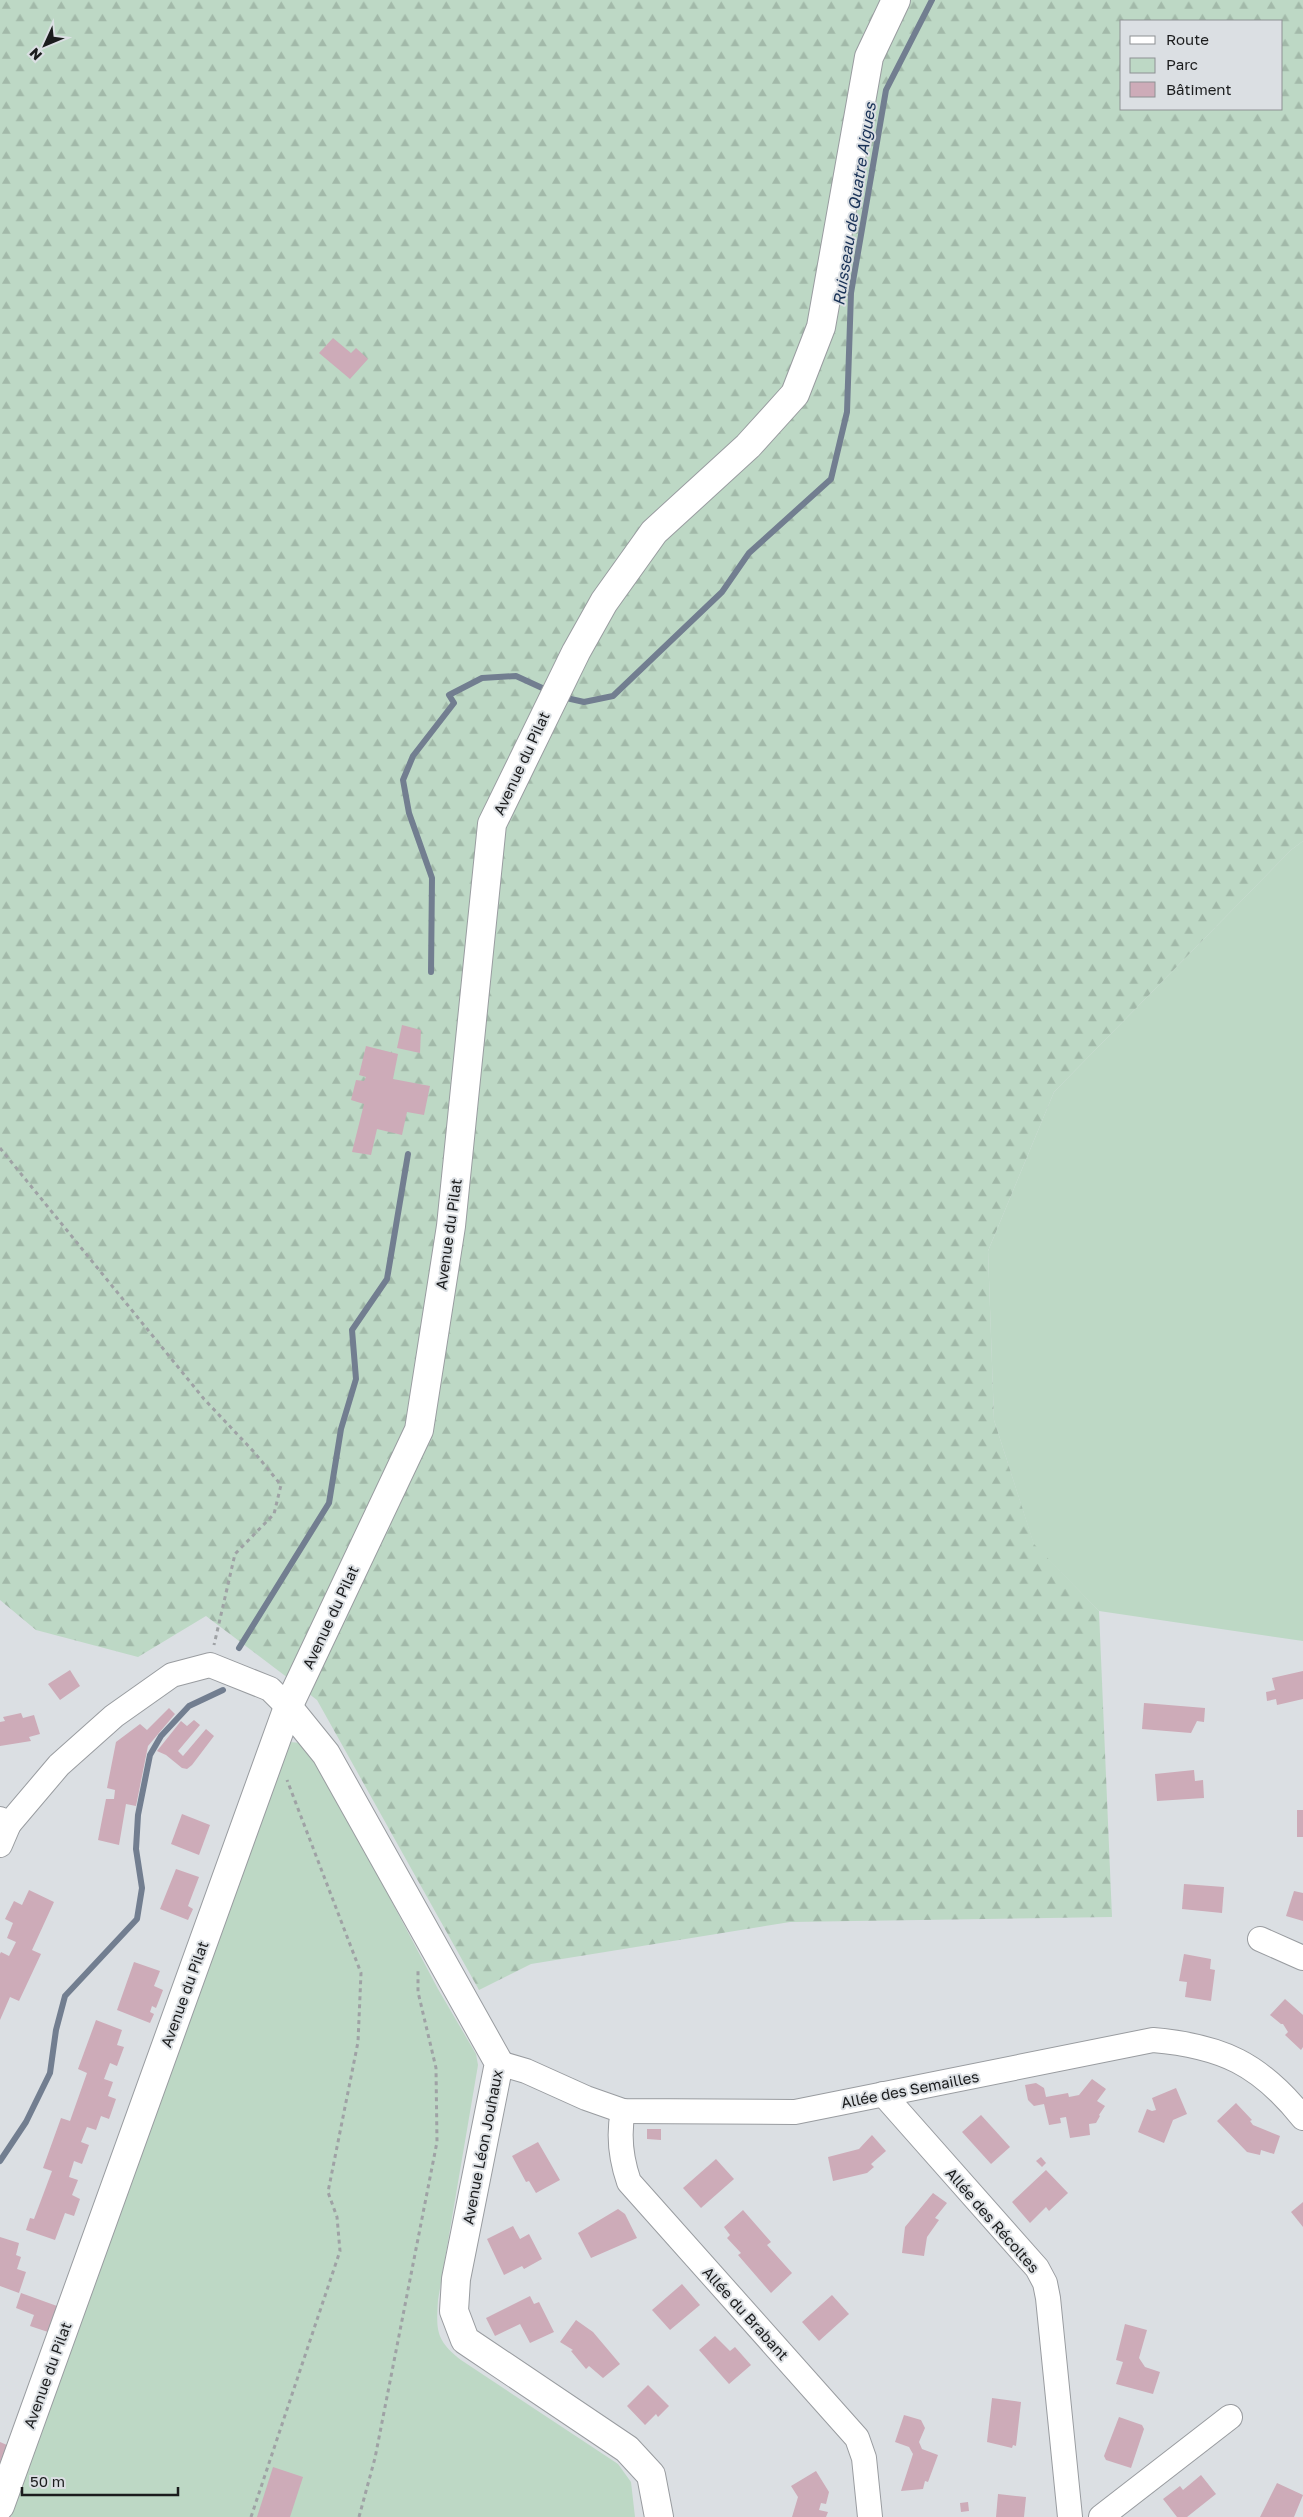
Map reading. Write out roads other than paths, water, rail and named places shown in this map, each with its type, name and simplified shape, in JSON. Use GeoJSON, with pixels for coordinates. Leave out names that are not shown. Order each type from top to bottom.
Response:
{"type":"FeatureCollection","features":[{"type":"Feature","properties":{"kind":"main road","name":"Avenue du Pilat"},"geometry":{"type":"LineString","coordinates":[[0,2506],[288,1707],[419,1430],[451,1226],[492,824],[545,712],[604,602],[654,532],[748,446],[795,394],[821,328],[869,57],[896,0]]}},
{"type":"Feature","properties":{"kind":"main road","name":"Avenue Léon Jouhaux"},"geometry":{"type":"LineString","coordinates":[[288,1707],[326,1754],[499,2063],[456,2279],[454,2311],[465,2340],[627,2449],[650,2475],[659,2517]]}},
{"type":"Feature","properties":{"kind":"street"},"geometry":{"type":"LineString","coordinates":[[3,1829],[59,1765],[114,1716],[172,1675],[210,1665],[270,1689],[288,1707]]}},
{"type":"Feature","properties":{"kind":"street"},"geometry":{"type":"LineString","coordinates":[[1260,1939],[1303,1958]]}},
{"type":"Feature","properties":{"kind":"street","name":"Allée des Semailles"},"geometry":{"type":"LineString","coordinates":[[499,2063],[526,2071],[586,2098],[623,2111],[795,2112],[1153,2040],[1188,2043],[1212,2049],[1244,2063],[1270,2083],[1303,2118]]}},
{"type":"Feature","properties":{"kind":"street","name":"Allée des Récoltes"},"geometry":{"type":"LineString","coordinates":[[883,2094],[1036,2268],[1045,2283],[1070,2517]]}},
{"type":"Feature","properties":{"kind":"street","name":"Allée du Brabant"},"geometry":{"type":"LineString","coordinates":[[623,2111],[622,2163],[629,2182],[857,2438],[864,2458],[870,2517]]}},
{"type":"Feature","properties":{"kind":"street"},"geometry":{"type":"LineString","coordinates":[[1101,2517],[1230,2417]]}},
{"type":"Feature","properties":{"kind":"waterway","name":"Ruisseau de Quatre Aigues"},"geometry":{"type":"LineString","coordinates":[[562,697],[584,702],[613,696],[722,592],[749,553],[831,479],[847,412],[851,293],[886,90],[932,0]]}},
{"type":"Feature","properties":{"kind":"waterway","name":"Ruisseau de Quatre Aigues"},"geometry":{"type":"LineString","coordinates":[[431,972],[432,878],[409,813],[403,780],[413,756],[454,703],[449,695],[482,678],[516,676],[551,692]]}},
{"type":"Feature","properties":{"kind":"waterway","name":"Ruisseau de Quatre Aigues"},"geometry":{"type":"LineString","coordinates":[[239,1648],[329,1503],[341,1429],[356,1379],[352,1330],[387,1279],[408,1154]]}},
{"type":"Feature","properties":{"kind":"waterway","name":"Ruisseau de Quatre Aigues"},"geometry":{"type":"LineString","coordinates":[[0,2161],[26,2122],[50,2073],[56,2030],[65,1996],[137,1919],[142,1888],[136,1849],[138,1815],[150,1755],[161,1736],[189,1706],[223,1690]]}}]}
